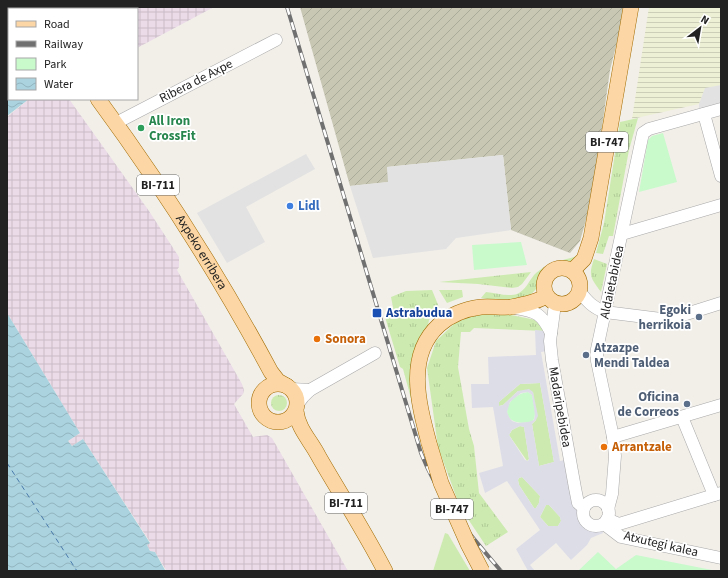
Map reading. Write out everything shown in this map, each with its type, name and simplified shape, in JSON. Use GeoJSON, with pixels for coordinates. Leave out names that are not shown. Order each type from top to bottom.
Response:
{"type":"FeatureCollection","features":[{"type":"Feature","properties":{"kind":"main road","name":"BI-747"},"geometry":{"type":"LineString","coordinates":[[572,271],[584,259],[591,238],[631,7]]}},
{"type":"Feature","properties":{"kind":"main road","name":"Axpeko erribera"},"geometry":{"type":"LineString","coordinates":[[99,100],[116,123],[206,258],[275,377],[290,388],[297,399],[298,421],[384,568]]}},
{"type":"Feature","properties":{"kind":"main road"},"geometry":{"type":"LineString","coordinates":[[551,300],[543,288],[544,282],[550,272],[561,268],[572,271],[576,275],[579,280],[580,292]]}},
{"type":"Feature","properties":{"kind":"main road","name":"BI-747"},"geometry":{"type":"LineString","coordinates":[[482,571],[441,484],[429,443],[420,405],[417,379],[420,356],[428,338],[442,322],[467,310],[481,307],[511,307],[539,300],[551,300],[561,305],[572,302],[580,292]]}},
{"type":"Feature","properties":{"kind":"main road","name":"Axpeko erribera"},"geometry":{"type":"LineString","coordinates":[[259,349],[266,380],[264,390],[259,401],[262,412],[271,421],[278,422],[295,430],[311,444]]}},
{"type":"Feature","properties":{"kind":"main road"},"geometry":{"type":"LineString","coordinates":[[264,390],[275,384],[290,388]]}},
{"type":"Feature","properties":{"kind":"main road"},"geometry":{"type":"LineString","coordinates":[[278,422],[288,419],[297,408]]}},
{"type":"Feature","properties":{"kind":"street","name":"Ribera de Axpe"},"geometry":{"type":"LineString","coordinates":[[116,123],[276,40]]}},
{"type":"Feature","properties":{"kind":"street"},"geometry":{"type":"LineString","coordinates":[[721,110],[704,114],[719,159],[721,176]]}},
{"type":"Feature","properties":{"kind":"street","name":"Aldaietabidea"},"geometry":{"type":"LineString","coordinates":[[606,517],[613,482],[615,456],[613,437],[597,361],[597,349],[643,133],[649,129],[704,114]]}},
{"type":"Feature","properties":{"kind":"street"},"geometry":{"type":"LineString","coordinates":[[622,234],[721,205]]}},
{"type":"Feature","properties":{"kind":"street"},"geometry":{"type":"LineString","coordinates":[[580,292],[590,304],[605,312],[661,319],[683,315],[721,303]]}},
{"type":"Feature","properties":{"kind":"street","name":"Madaripebidea"},"geometry":{"type":"LineString","coordinates":[[551,300],[553,325],[551,333],[552,360],[573,481],[578,502],[584,508]]}},
{"type":"Feature","properties":{"kind":"street"},"geometry":{"type":"LineString","coordinates":[[511,307],[526,309],[538,314],[544,319],[551,333]]}},
{"type":"Feature","properties":{"kind":"street"},"geometry":{"type":"LineString","coordinates":[[297,408],[303,397],[310,390],[375,353]]}},
{"type":"Feature","properties":{"kind":"street"},"geometry":{"type":"LineString","coordinates":[[290,388],[310,390]]}},
{"type":"Feature","properties":{"kind":"street"},"geometry":{"type":"LineString","coordinates":[[613,437],[721,405]]}},
{"type":"Feature","properties":{"kind":"street"},"geometry":{"type":"LineString","coordinates":[[606,517],[619,524],[717,494],[682,417]]}},
{"type":"Feature","properties":{"kind":"street"},"geometry":{"type":"LineString","coordinates":[[594,500],[603,502],[606,517],[597,526],[589,524],[586,522],[583,515],[586,504],[594,500]]}},
{"type":"Feature","properties":{"kind":"street","name":"Atxutegi kalea"},"geometry":{"type":"LineString","coordinates":[[606,517],[621,537],[721,558]]}},
{"type":"Feature","properties":{"kind":"shaded area"},"geometry":{"type":"Polygon","coordinates":[[[214,7],[138,47],[138,8],[125,8],[214,7]]]}},
{"type":"Feature","properties":{"kind":"shaded area"},"geometry":{"type":"Polygon","coordinates":[[[300,7],[626,7],[610,70],[596,170],[588,213],[580,241],[570,253],[511,230],[503,155],[387,167],[389,182],[350,186],[300,7]]]}},
{"type":"Feature","properties":{"kind":"shaded area"},"geometry":{"type":"Polygon","coordinates":[[[649,7],[721,7],[721,85],[705,89],[699,104],[632,119],[649,7]]]}},
{"type":"Feature","properties":{"kind":"shaded area"},"geometry":{"type":"Polygon","coordinates":[[[721,85],[721,110],[699,116],[699,104],[705,88],[721,85]]]}},
{"type":"Feature","properties":{"kind":"shaded area"},"geometry":{"type":"Polygon","coordinates":[[[28,100],[70,100],[149,211],[179,257],[179,267],[177,270],[242,384],[244,390],[243,394],[234,404],[253,437],[267,435],[272,438],[348,571],[171,571],[166,570],[155,552],[150,551],[147,545],[150,542],[83,439],[72,446],[68,441],[80,433],[7,313],[7,117],[28,100]]]}},
{"type":"Feature","properties":{"kind":"shaded area"},"geometry":{"type":"Polygon","coordinates":[[[306,154],[315,169],[246,207],[265,242],[227,263],[197,213],[306,154]]]}},
{"type":"Feature","properties":{"kind":"shaded area"},"geometry":{"type":"Polygon","coordinates":[[[503,155],[511,230],[456,238],[446,249],[373,258],[350,186],[388,182],[387,167],[503,155]]]}},
{"type":"Feature","properties":{"kind":"shaded area"},"geometry":{"type":"Polygon","coordinates":[[[535,330],[545,331],[547,351],[541,352],[560,461],[565,460],[579,519],[586,528],[602,530],[603,533],[591,538],[587,545],[571,560],[556,543],[530,565],[535,571],[528,571],[516,549],[540,530],[507,481],[485,493],[479,473],[503,466],[493,407],[472,408],[471,384],[489,384],[488,357],[536,355],[535,330]],[[540,383],[520,384],[499,402],[499,406],[503,405],[518,391],[529,389],[533,392],[538,416],[532,424],[539,466],[554,462],[540,383]],[[528,392],[521,393],[510,402],[507,412],[512,421],[518,423],[534,420],[535,415],[532,395],[528,392]],[[520,426],[512,430],[509,435],[525,460],[528,461],[529,459],[524,427],[520,426]],[[522,477],[518,480],[519,485],[534,508],[536,508],[539,503],[540,496],[522,477]],[[546,505],[540,517],[548,526],[558,526],[561,521],[560,517],[549,505],[546,505]]]}},
{"type":"Feature","properties":{"kind":"green space"},"geometry":{"type":"Polygon","coordinates":[[[638,118],[629,150],[613,236],[609,236],[603,254],[596,253],[604,223],[620,122],[638,118]]]}},
{"type":"Feature","properties":{"kind":"green space"},"geometry":{"type":"Polygon","coordinates":[[[663,133],[677,182],[639,192],[648,140],[652,136],[663,133]]]}},
{"type":"Feature","properties":{"kind":"green space"},"geometry":{"type":"Polygon","coordinates":[[[521,242],[527,265],[474,270],[472,245],[521,242]]]}},
{"type":"Feature","properties":{"kind":"green space"},"geometry":{"type":"Polygon","coordinates":[[[579,255],[569,263],[556,265],[545,272],[536,289],[525,298],[503,301],[481,298],[486,292],[506,295],[520,293],[527,286],[534,275],[543,268],[554,262],[579,255]]]}},
{"type":"Feature","properties":{"kind":"green space"},"geometry":{"type":"Polygon","coordinates":[[[594,259],[607,264],[601,292],[591,273],[594,259]]]}},
{"type":"Feature","properties":{"kind":"green space"},"geometry":{"type":"Polygon","coordinates":[[[531,272],[522,284],[518,287],[512,288],[478,284],[439,282],[531,272]]]}},
{"type":"Feature","properties":{"kind":"green space"},"geometry":{"type":"Polygon","coordinates":[[[432,290],[439,307],[429,320],[413,406],[403,369],[400,367],[385,317],[394,312],[391,297],[406,291],[432,290]]]}},
{"type":"Feature","properties":{"kind":"green space"},"geometry":{"type":"Polygon","coordinates":[[[439,290],[462,290],[463,297],[447,303],[439,290]]]}},
{"type":"Feature","properties":{"kind":"green space"},"geometry":{"type":"Polygon","coordinates":[[[477,314],[511,315],[536,320],[545,331],[474,328],[470,332],[461,332],[458,367],[469,429],[474,446],[479,493],[508,532],[486,546],[460,507],[438,447],[427,368],[436,341],[455,323],[477,314]]]}},
{"type":"Feature","properties":{"kind":"green space"},"geometry":{"type":"Polygon","coordinates":[[[540,383],[554,462],[539,466],[532,424],[536,420],[533,392],[518,391],[503,405],[499,406],[499,402],[520,384],[540,383]]]}},
{"type":"Feature","properties":{"kind":"green space"},"geometry":{"type":"Polygon","coordinates":[[[528,392],[532,395],[535,412],[534,419],[532,422],[520,423],[512,420],[508,416],[507,410],[509,404],[520,394],[528,392]]]}},
{"type":"Feature","properties":{"kind":"green space"},"geometry":{"type":"Polygon","coordinates":[[[276,395],[282,395],[287,400],[285,409],[282,411],[276,411],[271,406],[271,400],[276,395]]]}},
{"type":"Feature","properties":{"kind":"green space"},"geometry":{"type":"Polygon","coordinates":[[[520,426],[524,427],[529,459],[527,461],[509,435],[512,430],[520,426]]]}},
{"type":"Feature","properties":{"kind":"green space"},"geometry":{"type":"Polygon","coordinates":[[[522,477],[540,496],[539,503],[536,508],[534,508],[519,485],[518,480],[522,477]]]}},
{"type":"Feature","properties":{"kind":"green space"},"geometry":{"type":"Polygon","coordinates":[[[546,505],[549,505],[560,517],[561,521],[558,526],[549,527],[540,517],[546,505]]]}},
{"type":"Feature","properties":{"kind":"green space"},"geometry":{"type":"Polygon","coordinates":[[[445,533],[448,534],[470,571],[433,571],[445,533]]]}},
{"type":"Feature","properties":{"kind":"green space"},"geometry":{"type":"Polygon","coordinates":[[[598,552],[616,569],[636,555],[717,571],[578,571],[598,552]]]}},
{"type":"Feature","properties":{"kind":"water"},"geometry":{"type":"Polygon","coordinates":[[[7,18],[8,100],[28,100],[7,116],[7,18]]]}},
{"type":"Feature","properties":{"kind":"water"},"geometry":{"type":"Polygon","coordinates":[[[7,313],[80,433],[68,441],[72,446],[83,439],[150,543],[147,545],[150,551],[155,552],[165,570],[171,571],[7,571],[7,313]]]}},
{"type":"Feature","properties":{"kind":"ferry route"},"geometry":{"type":"LineString","coordinates":[[7,463],[77,571]]}},
{"type":"Feature","properties":{"kind":"railway"},"geometry":{"type":"LineString","coordinates":[[287,7],[421,453],[446,502],[501,571]]}},
{"type":"Feature","properties":{"kind":"place","name":"All Iron CrossFit"},"geometry":{"type":"Point","coordinates":[141,128]}},
{"type":"Feature","properties":{"kind":"place","name":"Lidl"},"geometry":{"type":"Point","coordinates":[290,206]}},
{"type":"Feature","properties":{"kind":"place","name":"Astrabudua"},"geometry":{"type":"Point","coordinates":[377,313]}},
{"type":"Feature","properties":{"kind":"place","name":"Egoki herrikoia"},"geometry":{"type":"Point","coordinates":[699,317]}},
{"type":"Feature","properties":{"kind":"place","name":"Sonora"},"geometry":{"type":"Point","coordinates":[317,339]}},
{"type":"Feature","properties":{"kind":"place","name":"Atzazpe Mendi Taldea"},"geometry":{"type":"Point","coordinates":[586,355]}},
{"type":"Feature","properties":{"kind":"place","name":"Oficina de Correos"},"geometry":{"type":"Point","coordinates":[687,404]}},
{"type":"Feature","properties":{"kind":"place","name":"Arrantzale"},"geometry":{"type":"Point","coordinates":[604,447]}}]}
